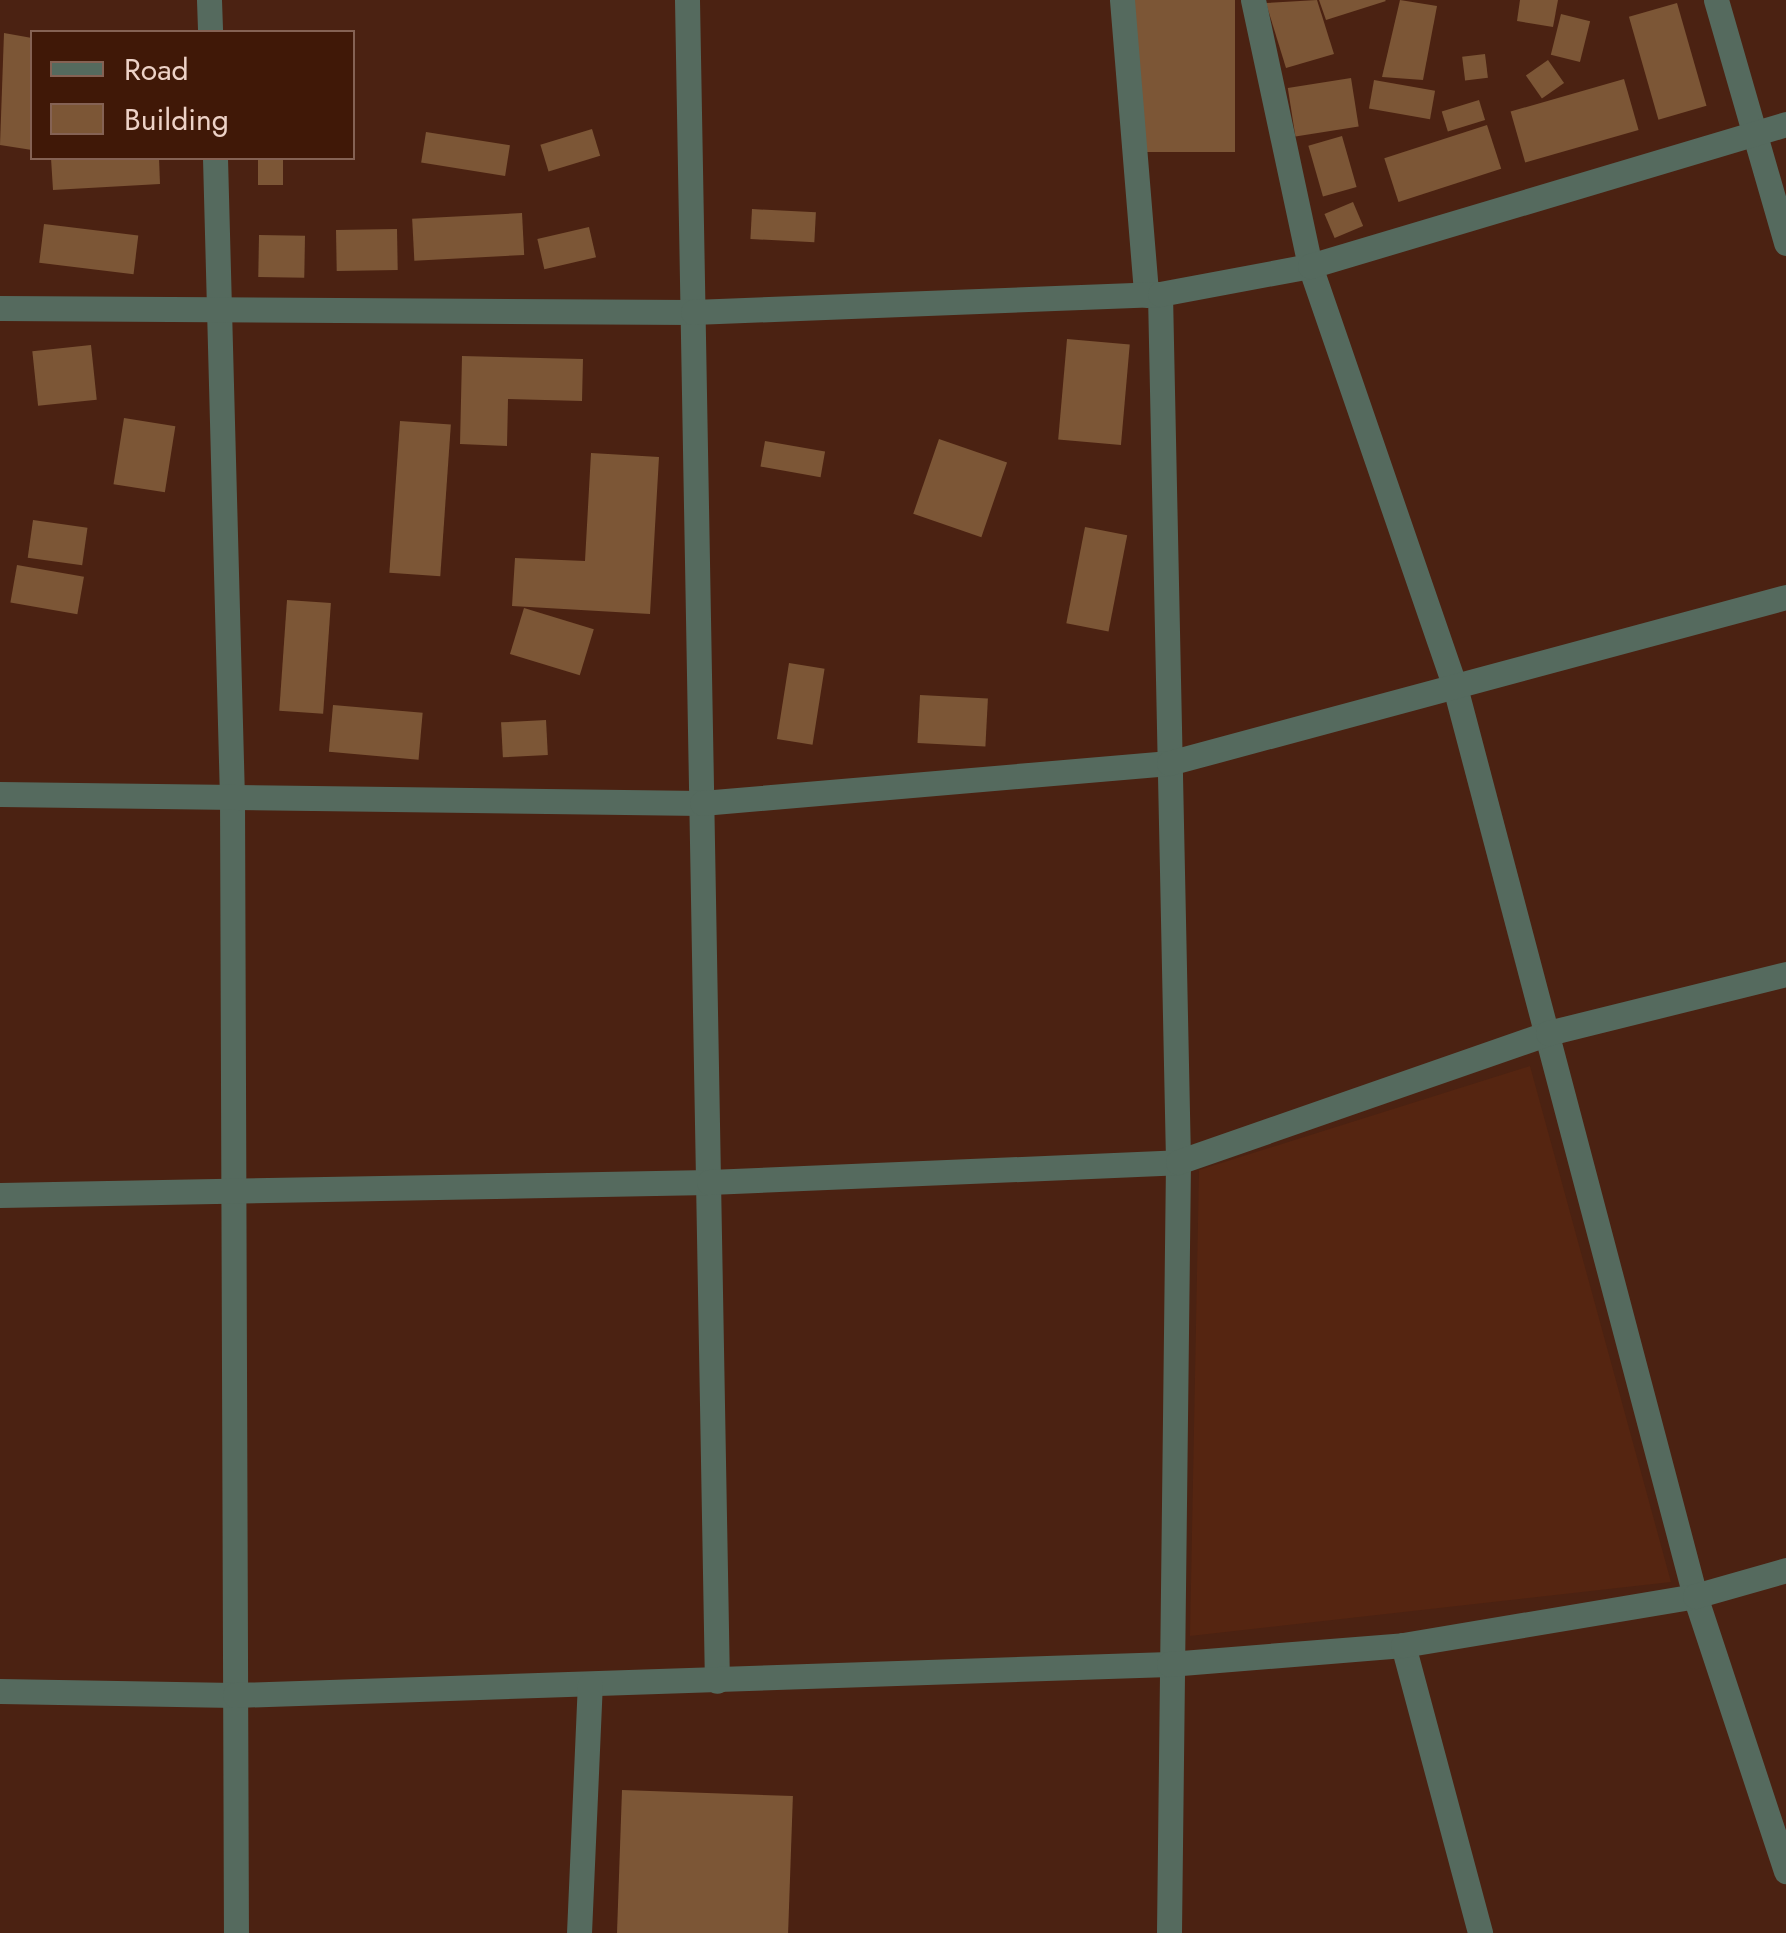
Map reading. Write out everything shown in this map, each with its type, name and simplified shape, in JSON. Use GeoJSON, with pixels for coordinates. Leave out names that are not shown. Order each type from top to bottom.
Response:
{"type":"FeatureCollection","features":[{"type":"Feature","properties":{"kind":"street"},"geometry":{"type":"LineString","coordinates":[[209,0],[210,30]]}},
{"type":"Feature","properties":{"kind":"street"},"geometry":{"type":"LineString","coordinates":[[687,0],[717,1681]]}},
{"type":"Feature","properties":{"kind":"street"},"geometry":{"type":"LineString","coordinates":[[1122,0],[1153,294],[1169,763],[1178,1162],[1169,1664],[1169,1933]]}},
{"type":"Feature","properties":{"kind":"street"},"geometry":{"type":"LineString","coordinates":[[1253,0],[1310,266],[1454,686],[1695,1596],[1786,1871]]}},
{"type":"Feature","properties":{"kind":"street"},"geometry":{"type":"LineString","coordinates":[[1716,0],[1786,242]]}},
{"type":"Feature","properties":{"kind":"street"},"geometry":{"type":"LineString","coordinates":[[0,308],[220,306],[693,312],[1153,294],[1310,266],[1786,124]]}},
{"type":"Feature","properties":{"kind":"street"},"geometry":{"type":"LineString","coordinates":[[215,160],[232,796],[236,1933]]}},
{"type":"Feature","properties":{"kind":"street"},"geometry":{"type":"LineString","coordinates":[[0,794],[702,804],[1169,763],[1786,597]]}},
{"type":"Feature","properties":{"kind":"street"},"geometry":{"type":"LineString","coordinates":[[0,1194],[708,1182],[1178,1162],[1548,1034],[1786,974]]}},
{"type":"Feature","properties":{"kind":"street"},"geometry":{"type":"LineString","coordinates":[[0,1691],[235,1695],[1169,1664],[1403,1645],[1695,1596],[1786,1570]]}},
{"type":"Feature","properties":{"kind":"street"},"geometry":{"type":"LineString","coordinates":[[1403,1645],[1480,1933]]}},
{"type":"Feature","properties":{"kind":"street"},"geometry":{"type":"LineString","coordinates":[[579,1933],[590,1685]]}},
{"type":"Feature","properties":{"kind":"shaded area"},"geometry":{"type":"Polygon","coordinates":[[[1530,1066],[1671,1582],[1190,1636],[1199,1170],[1530,1066]]]}},
{"type":"Feature","properties":{"kind":"building"},"geometry":{"type":"Polygon","coordinates":[[[1132,0],[1235,0],[1235,152],[1132,152],[1132,0]]]}},
{"type":"Feature","properties":{"kind":"building"},"geometry":{"type":"Polygon","coordinates":[[[1317,0],[1334,54],[1286,68],[1266,3],[1317,0]]]}},
{"type":"Feature","properties":{"kind":"building"},"geometry":{"type":"Polygon","coordinates":[[[1319,0],[1385,0],[1386,1],[1326,20],[1319,0]]]}},
{"type":"Feature","properties":{"kind":"building"},"geometry":{"type":"Polygon","coordinates":[[[1400,0],[1437,6],[1423,80],[1382,77],[1400,0]]]}},
{"type":"Feature","properties":{"kind":"building"},"geometry":{"type":"Polygon","coordinates":[[[1520,0],[1558,0],[1553,27],[1517,21],[1520,0]]]}},
{"type":"Feature","properties":{"kind":"building"},"geometry":{"type":"Polygon","coordinates":[[[1677,3],[1706,106],[1658,120],[1629,17],[1677,3]]]}},
{"type":"Feature","properties":{"kind":"building"},"geometry":{"type":"Polygon","coordinates":[[[1561,14],[1590,21],[1580,62],[1551,55],[1561,14]]]}},
{"type":"Feature","properties":{"kind":"building"},"geometry":{"type":"Polygon","coordinates":[[[4,33],[30,38],[30,150],[0,145],[4,33]]]}},
{"type":"Feature","properties":{"kind":"building"},"geometry":{"type":"Polygon","coordinates":[[[1485,54],[1488,78],[1465,81],[1462,57],[1485,54]]]}},
{"type":"Feature","properties":{"kind":"building"},"geometry":{"type":"Polygon","coordinates":[[[1548,60],[1564,83],[1542,98],[1526,75],[1548,60]]]}},
{"type":"Feature","properties":{"kind":"building"},"geometry":{"type":"Polygon","coordinates":[[[1351,78],[1359,126],[1295,136],[1288,88],[1351,78]]]}},
{"type":"Feature","properties":{"kind":"building"},"geometry":{"type":"Polygon","coordinates":[[[1624,79],[1639,130],[1525,162],[1511,112],[1624,79]]]}},
{"type":"Feature","properties":{"kind":"building"},"geometry":{"type":"Polygon","coordinates":[[[1374,80],[1435,91],[1430,119],[1369,109],[1374,80]]]}},
{"type":"Feature","properties":{"kind":"building"},"geometry":{"type":"Polygon","coordinates":[[[1479,100],[1485,120],[1448,131],[1442,111],[1479,100]]]}},
{"type":"Feature","properties":{"kind":"building"},"geometry":{"type":"Polygon","coordinates":[[[1487,125],[1501,169],[1399,202],[1384,158],[1487,125]]]}},
{"type":"Feature","properties":{"kind":"building"},"geometry":{"type":"Polygon","coordinates":[[[592,129],[600,156],[549,172],[540,145],[592,129]]]}},
{"type":"Feature","properties":{"kind":"building"},"geometry":{"type":"Polygon","coordinates":[[[426,132],[510,145],[505,176],[421,163],[426,132]]]}},
{"type":"Feature","properties":{"kind":"building"},"geometry":{"type":"Polygon","coordinates":[[[1342,136],[1357,187],[1323,197],[1308,146],[1342,136]]]}},
{"type":"Feature","properties":{"kind":"building"},"geometry":{"type":"Polygon","coordinates":[[[51,160],[159,160],[160,184],[53,190],[51,160]]]}},
{"type":"Feature","properties":{"kind":"building"},"geometry":{"type":"Polygon","coordinates":[[[258,160],[283,160],[283,185],[258,185],[258,160]]]}},
{"type":"Feature","properties":{"kind":"building"},"geometry":{"type":"Polygon","coordinates":[[[1353,202],[1363,226],[1335,238],[1324,214],[1353,202]]]}},
{"type":"Feature","properties":{"kind":"building"},"geometry":{"type":"Polygon","coordinates":[[[752,209],[816,212],[814,242],[750,239],[752,209]]]}},
{"type":"Feature","properties":{"kind":"building"},"geometry":{"type":"Polygon","coordinates":[[[522,213],[524,255],[414,261],[412,219],[522,213]]]}},
{"type":"Feature","properties":{"kind":"building"},"geometry":{"type":"Polygon","coordinates":[[[44,224],[138,236],[134,274],[39,263],[44,224]]]}},
{"type":"Feature","properties":{"kind":"building"},"geometry":{"type":"Polygon","coordinates":[[[589,227],[596,257],[544,269],[537,239],[589,227]]]}},
{"type":"Feature","properties":{"kind":"building"},"geometry":{"type":"Polygon","coordinates":[[[397,229],[398,270],[337,271],[336,230],[397,229]]]}},
{"type":"Feature","properties":{"kind":"building"},"geometry":{"type":"Polygon","coordinates":[[[259,235],[305,236],[304,278],[258,277],[259,235]]]}},
{"type":"Feature","properties":{"kind":"building"},"geometry":{"type":"Polygon","coordinates":[[[1067,339],[1130,344],[1121,445],[1058,440],[1067,339]]]}},
{"type":"Feature","properties":{"kind":"building"},"geometry":{"type":"Polygon","coordinates":[[[91,345],[97,400],[38,406],[32,351],[91,345]]]}},
{"type":"Feature","properties":{"kind":"building"},"geometry":{"type":"Polygon","coordinates":[[[462,356],[583,359],[582,401],[508,399],[507,446],[460,444],[462,356]]]}},
{"type":"Feature","properties":{"kind":"building"},"geometry":{"type":"Polygon","coordinates":[[[124,418],[175,426],[165,492],[114,484],[124,418]]]}},
{"type":"Feature","properties":{"kind":"building"},"geometry":{"type":"Polygon","coordinates":[[[400,421],[451,425],[440,576],[389,573],[400,421]]]}},
{"type":"Feature","properties":{"kind":"building"},"geometry":{"type":"Polygon","coordinates":[[[939,439],[1007,462],[981,537],[913,514],[939,439]]]}},
{"type":"Feature","properties":{"kind":"building"},"geometry":{"type":"Polygon","coordinates":[[[765,441],[825,452],[821,477],[760,467],[765,441]]]}},
{"type":"Feature","properties":{"kind":"building"},"geometry":{"type":"Polygon","coordinates":[[[591,453],[659,457],[650,614],[512,606],[515,558],[585,561],[591,453]]]}},
{"type":"Feature","properties":{"kind":"building"},"geometry":{"type":"Polygon","coordinates":[[[33,520],[87,528],[82,565],[28,558],[33,520]]]}},
{"type":"Feature","properties":{"kind":"building"},"geometry":{"type":"Polygon","coordinates":[[[1085,527],[1127,535],[1109,631],[1066,623],[1085,527]]]}},
{"type":"Feature","properties":{"kind":"building"},"geometry":{"type":"Polygon","coordinates":[[[17,565],[84,577],[77,614],[10,602],[17,565]]]}},
{"type":"Feature","properties":{"kind":"building"},"geometry":{"type":"Polygon","coordinates":[[[287,600],[331,603],[323,714],[279,711],[287,600]]]}},
{"type":"Feature","properties":{"kind":"building"},"geometry":{"type":"Polygon","coordinates":[[[524,608],[594,629],[580,675],[510,654],[524,608]]]}},
{"type":"Feature","properties":{"kind":"building"},"geometry":{"type":"Polygon","coordinates":[[[789,663],[825,669],[813,745],[777,739],[789,663]]]}},
{"type":"Feature","properties":{"kind":"building"},"geometry":{"type":"Polygon","coordinates":[[[920,695],[988,699],[985,746],[917,743],[920,695]]]}},
{"type":"Feature","properties":{"kind":"building"},"geometry":{"type":"Polygon","coordinates":[[[333,705],[423,713],[419,760],[329,752],[333,705]]]}},
{"type":"Feature","properties":{"kind":"building"},"geometry":{"type":"Polygon","coordinates":[[[546,720],[548,755],[503,757],[501,722],[546,720]]]}},
{"type":"Feature","properties":{"kind":"building"},"geometry":{"type":"Polygon","coordinates":[[[622,1790],[793,1796],[788,1933],[617,1933],[622,1790]]]}}]}
